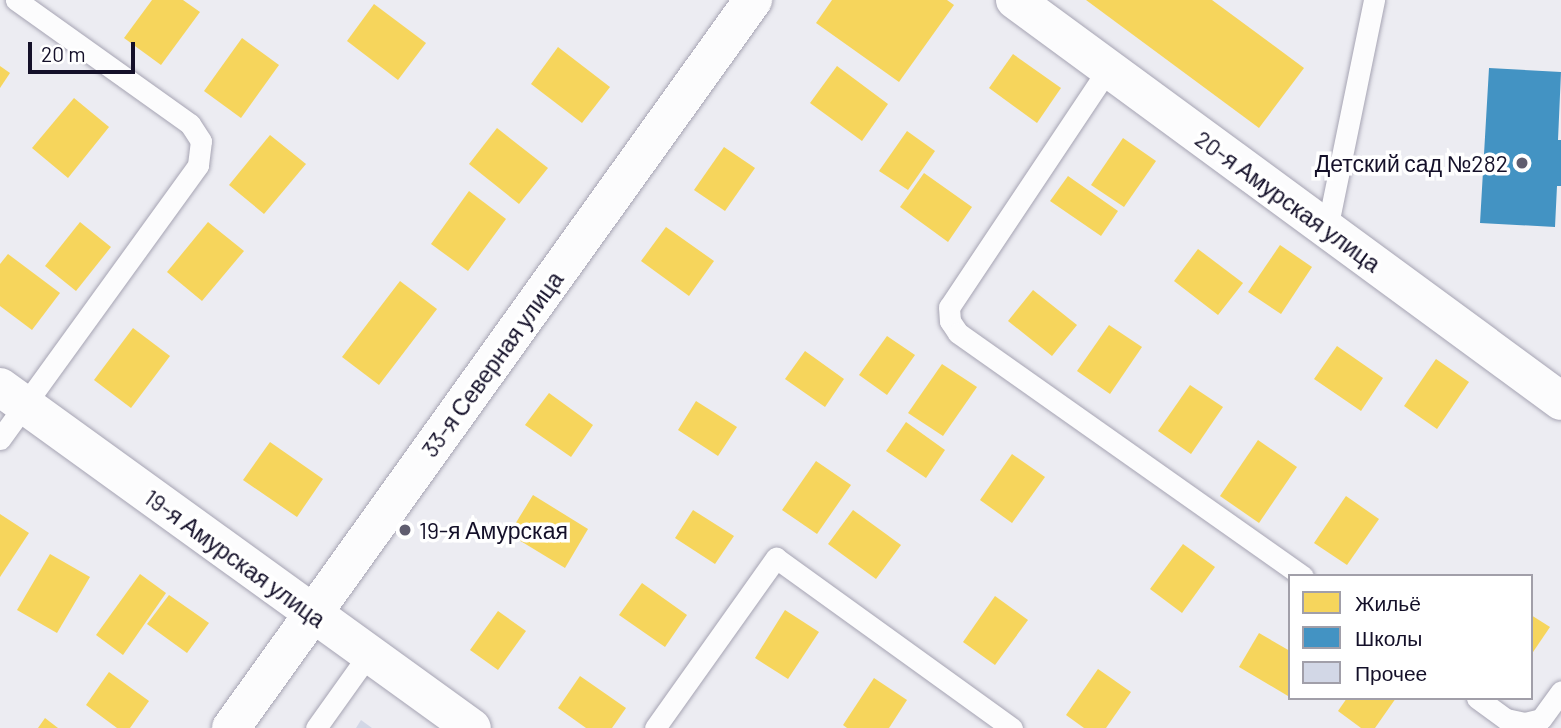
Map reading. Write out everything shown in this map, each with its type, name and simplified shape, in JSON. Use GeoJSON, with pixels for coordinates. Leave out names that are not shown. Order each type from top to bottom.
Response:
{"type":"FeatureCollection","features":[{"type":"Feature","properties":{"kind":"street","name":"33-я Северная улица"},"geometry":{"type":"LineString","coordinates":[[231,728],[753,0]]}},
{"type":"Feature","properties":{"kind":"street","name":"20-я Амурская улица"},"geometry":{"type":"LineString","coordinates":[[1015,0],[1561,401]]}},
{"type":"Feature","properties":{"kind":"street","name":"19-я Амурская улица"},"geometry":{"type":"LineString","coordinates":[[12,396],[472,728]]}},
{"type":"Feature","properties":{"kind":"lane"},"geometry":{"type":"LineString","coordinates":[[0,439],[12,396],[198,165],[201,141],[190,124],[16,0]]}},
{"type":"Feature","properties":{"kind":"lane"},"geometry":{"type":"LineString","coordinates":[[1327,229],[1374,0]]}},
{"type":"Feature","properties":{"kind":"lane"},"geometry":{"type":"LineString","coordinates":[[1108,69],[949,307],[950,321],[958,333],[1300,574]]}},
{"type":"Feature","properties":{"kind":"lane"},"geometry":{"type":"LineString","coordinates":[[655,728],[776,558],[1012,728]]}},
{"type":"Feature","properties":{"kind":"lane"},"geometry":{"type":"LineString","coordinates":[[316,728],[368,655]]}},
{"type":"Feature","properties":{"kind":"lane"},"geometry":{"type":"LineString","coordinates":[[1480,700],[1506,719],[1525,723],[1541,719],[1561,691]]}},
{"type":"Feature","properties":{"kind":"building: Жильё"},"geometry":{"type":"Polygon","coordinates":[[[152,0],[183,0],[200,12],[161,65],[124,38],[152,0]]]}},
{"type":"Feature","properties":{"kind":"building: Жильё"},"geometry":{"type":"Polygon","coordinates":[[[832,0],[947,0],[954,5],[899,82],[816,23],[832,0]]]}},
{"type":"Feature","properties":{"kind":"building: Жильё"},"geometry":{"type":"Polygon","coordinates":[[[1086,0],[1212,0],[1304,68],[1259,128],[1086,0]]]}},
{"type":"Feature","properties":{"kind":"building: Жильё"},"geometry":{"type":"Polygon","coordinates":[[[374,4],[426,43],[398,80],[347,41],[374,4]]]}},
{"type":"Feature","properties":{"kind":"building: Жильё"},"geometry":{"type":"Polygon","coordinates":[[[242,38],[279,65],[241,118],[204,91],[242,38]]]}},
{"type":"Feature","properties":{"kind":"building: Жильё"},"geometry":{"type":"Polygon","coordinates":[[[558,47],[610,87],[582,123],[531,84],[558,47]]]}},
{"type":"Feature","properties":{"kind":"building: Жильё"},"geometry":{"type":"Polygon","coordinates":[[[1013,54],[1061,88],[1037,123],[989,88],[1013,54]]]}},
{"type":"Feature","properties":{"kind":"building: Жильё"},"geometry":{"type":"Polygon","coordinates":[[[0,66],[10,73],[0,88],[0,66]]]}},
{"type":"Feature","properties":{"kind":"building: Жильё"},"geometry":{"type":"Polygon","coordinates":[[[837,66],[888,104],[862,141],[810,103],[837,66]]]}},
{"type":"Feature","properties":{"kind":"building: Жильё"},"geometry":{"type":"Polygon","coordinates":[[[74,98],[109,127],[68,178],[32,148],[74,98]]]}},
{"type":"Feature","properties":{"kind":"building: Жильё"},"geometry":{"type":"Polygon","coordinates":[[[497,128],[548,168],[519,204],[469,164],[497,128]]]}},
{"type":"Feature","properties":{"kind":"building: Жильё"},"geometry":{"type":"Polygon","coordinates":[[[907,131],[935,151],[908,190],[879,171],[907,131]]]}},
{"type":"Feature","properties":{"kind":"building: Жильё"},"geometry":{"type":"Polygon","coordinates":[[[270,135],[306,164],[264,214],[229,185],[270,135]]]}},
{"type":"Feature","properties":{"kind":"building: Жильё"},"geometry":{"type":"Polygon","coordinates":[[[1123,138],[1156,161],[1124,207],[1091,185],[1123,138]]]}},
{"type":"Feature","properties":{"kind":"building: Жильё"},"geometry":{"type":"Polygon","coordinates":[[[724,147],[755,168],[725,211],[694,190],[724,147]]]}},
{"type":"Feature","properties":{"kind":"building: Жильё"},"geometry":{"type":"Polygon","coordinates":[[[924,173],[972,207],[948,242],[900,207],[924,173]]]}},
{"type":"Feature","properties":{"kind":"building: Жильё"},"geometry":{"type":"Polygon","coordinates":[[[1068,176],[1118,211],[1101,236],[1050,201],[1068,176]]]}},
{"type":"Feature","properties":{"kind":"building: Жильё"},"geometry":{"type":"Polygon","coordinates":[[[469,191],[506,219],[468,271],[431,244],[469,191]]]}},
{"type":"Feature","properties":{"kind":"building: Жильё"},"geometry":{"type":"Polygon","coordinates":[[[80,222],[111,247],[76,291],[45,266],[80,222]]]}},
{"type":"Feature","properties":{"kind":"building: Жильё"},"geometry":{"type":"Polygon","coordinates":[[[208,222],[244,251],[202,301],[167,272],[208,222]]]}},
{"type":"Feature","properties":{"kind":"building: Жильё"},"geometry":{"type":"Polygon","coordinates":[[[666,227],[714,261],[689,296],[641,261],[666,227]]]}},
{"type":"Feature","properties":{"kind":"building: Жильё"},"geometry":{"type":"Polygon","coordinates":[[[1280,245],[1312,267],[1281,314],[1248,292],[1280,245]]]}},
{"type":"Feature","properties":{"kind":"building: Жильё"},"geometry":{"type":"Polygon","coordinates":[[[1198,249],[1243,283],[1218,315],[1174,281],[1198,249]]]}},
{"type":"Feature","properties":{"kind":"building: Жильё"},"geometry":{"type":"Polygon","coordinates":[[[8,254],[60,293],[32,330],[0,306],[0,264],[8,254]]]}},
{"type":"Feature","properties":{"kind":"building: Жильё"},"geometry":{"type":"Polygon","coordinates":[[[400,281],[437,309],[379,385],[342,357],[400,281]]]}},
{"type":"Feature","properties":{"kind":"building: Жильё"},"geometry":{"type":"Polygon","coordinates":[[[1033,290],[1077,325],[1052,356],[1008,321],[1033,290]]]}},
{"type":"Feature","properties":{"kind":"building: Жильё"},"geometry":{"type":"Polygon","coordinates":[[[1109,325],[1142,347],[1110,394],[1077,371],[1109,325]]]}},
{"type":"Feature","properties":{"kind":"building: Жильё"},"geometry":{"type":"Polygon","coordinates":[[[133,328],[170,356],[131,408],[94,380],[133,328]]]}},
{"type":"Feature","properties":{"kind":"building: Жильё"},"geometry":{"type":"Polygon","coordinates":[[[887,336],[915,355],[887,395],[859,375],[887,336]]]}},
{"type":"Feature","properties":{"kind":"building: Жильё"},"geometry":{"type":"Polygon","coordinates":[[[1337,346],[1383,378],[1361,411],[1314,379],[1337,346]]]}},
{"type":"Feature","properties":{"kind":"building: Жильё"},"geometry":{"type":"Polygon","coordinates":[[[805,351],[844,379],[825,407],[785,379],[805,351]]]}},
{"type":"Feature","properties":{"kind":"building: Жильё"},"geometry":{"type":"Polygon","coordinates":[[[1436,359],[1469,382],[1437,429],[1404,406],[1436,359]]]}},
{"type":"Feature","properties":{"kind":"building: Жильё"},"geometry":{"type":"Polygon","coordinates":[[[942,364],[977,387],[943,436],[908,413],[942,364]]]}},
{"type":"Feature","properties":{"kind":"building: Жильё"},"geometry":{"type":"Polygon","coordinates":[[[1190,385],[1223,407],[1191,454],[1158,431],[1190,385]]]}},
{"type":"Feature","properties":{"kind":"building: Жильё"},"geometry":{"type":"Polygon","coordinates":[[[549,393],[593,425],[571,457],[525,425],[549,393]]]}},
{"type":"Feature","properties":{"kind":"building: Жильё"},"geometry":{"type":"Polygon","coordinates":[[[696,401],[737,427],[718,456],[678,430],[696,401]]]}},
{"type":"Feature","properties":{"kind":"building: Жильё"},"geometry":{"type":"Polygon","coordinates":[[[906,422],[945,450],[926,478],[886,451],[906,422]]]}},
{"type":"Feature","properties":{"kind":"building: Жильё"},"geometry":{"type":"Polygon","coordinates":[[[1258,440],[1297,467],[1259,523],[1220,496],[1258,440]]]}},
{"type":"Feature","properties":{"kind":"building: Жильё"},"geometry":{"type":"Polygon","coordinates":[[[270,442],[323,479],[297,517],[243,480],[270,442]]]}},
{"type":"Feature","properties":{"kind":"building: Жильё"},"geometry":{"type":"Polygon","coordinates":[[[1012,454],[1045,477],[1012,523],[980,500],[1012,454]]]}},
{"type":"Feature","properties":{"kind":"building: Жильё"},"geometry":{"type":"Polygon","coordinates":[[[816,461],[851,485],[817,534],[782,510],[816,461]]]}},
{"type":"Feature","properties":{"kind":"building: Жильё"},"geometry":{"type":"Polygon","coordinates":[[[533,495],[588,529],[565,568],[509,534],[533,495]]]}},
{"type":"Feature","properties":{"kind":"building: Жильё"},"geometry":{"type":"Polygon","coordinates":[[[1346,496],[1379,519],[1347,565],[1314,543],[1346,496]]]}},
{"type":"Feature","properties":{"kind":"building: Жильё"},"geometry":{"type":"Polygon","coordinates":[[[693,510],[734,536],[715,564],[675,538],[693,510]]]}},
{"type":"Feature","properties":{"kind":"building: Жильё"},"geometry":{"type":"Polygon","coordinates":[[[853,510],[901,545],[876,579],[828,544],[853,510]]]}},
{"type":"Feature","properties":{"kind":"building: Жильё"},"geometry":{"type":"Polygon","coordinates":[[[0,514],[29,533],[0,577],[0,514]]]}},
{"type":"Feature","properties":{"kind":"building: Жильё"},"geometry":{"type":"Polygon","coordinates":[[[1183,544],[1215,567],[1182,613],[1150,589],[1183,544]]]}},
{"type":"Feature","properties":{"kind":"building: Жильё"},"geometry":{"type":"Polygon","coordinates":[[[50,554],[90,577],[57,633],[17,610],[50,554]]]}},
{"type":"Feature","properties":{"kind":"building: Жильё"},"geometry":{"type":"Polygon","coordinates":[[[140,574],[166,593],[123,655],[96,635],[140,574]]]}},
{"type":"Feature","properties":{"kind":"building: Жильё"},"geometry":{"type":"Polygon","coordinates":[[[642,583],[687,615],[665,647],[619,615],[642,583]]]}},
{"type":"Feature","properties":{"kind":"building: Жильё"},"geometry":{"type":"Polygon","coordinates":[[[169,595],[209,623],[187,653],[147,624],[169,595]]]}},
{"type":"Feature","properties":{"kind":"building: Жильё"},"geometry":{"type":"Polygon","coordinates":[[[995,596],[1028,620],[995,665],[963,642],[995,596]]]}},
{"type":"Feature","properties":{"kind":"building: Жильё"},"geometry":{"type":"Polygon","coordinates":[[[785,610],[819,632],[788,679],[755,658],[785,610]]]}},
{"type":"Feature","properties":{"kind":"building: Жильё"},"geometry":{"type":"Polygon","coordinates":[[[498,611],[526,631],[498,670],[470,650],[498,611]]]}},
{"type":"Feature","properties":{"kind":"building: Жильё"},"geometry":{"type":"Polygon","coordinates":[[[1533,616],[1550,627],[1533,652],[1533,616]]]}},
{"type":"Feature","properties":{"kind":"building: Жильё"},"geometry":{"type":"Polygon","coordinates":[[[1259,633],[1288,650],[1288,696],[1239,667],[1259,633]]]}},
{"type":"Feature","properties":{"kind":"building: Жильё"},"geometry":{"type":"Polygon","coordinates":[[[1098,669],[1131,692],[1106,728],[1084,728],[1066,715],[1098,669]]]}},
{"type":"Feature","properties":{"kind":"building: Жильё"},"geometry":{"type":"Polygon","coordinates":[[[109,672],[149,701],[130,728],[117,728],[86,705],[109,672]]]}},
{"type":"Feature","properties":{"kind":"building: Жильё"},"geometry":{"type":"Polygon","coordinates":[[[580,676],[626,708],[612,728],[586,728],[558,708],[580,676]]]}},
{"type":"Feature","properties":{"kind":"building: Жильё"},"geometry":{"type":"Polygon","coordinates":[[[874,678],[907,700],[889,728],[847,728],[843,725],[874,678]]]}},
{"type":"Feature","properties":{"kind":"building: Жильё"},"geometry":{"type":"Polygon","coordinates":[[[1346,700],[1395,700],[1375,728],[1361,728],[1338,711],[1346,700]]]}},
{"type":"Feature","properties":{"kind":"building: Жильё"},"geometry":{"type":"Polygon","coordinates":[[[45,718],[58,728],[38,728],[45,718]]]}},
{"type":"Feature","properties":{"kind":"building: Школы","name":"Детский сад №282"},"geometry":{"type":"Polygon","coordinates":[[[1489,68],[1561,72],[1558,140],[1561,140],[1561,186],[1557,186],[1555,227],[1480,223],[1489,68]]]}},
{"type":"Feature","properties":{"kind":"building: Прочее"},"geometry":{"type":"Polygon","coordinates":[[[361,720],[372,728],[356,728],[361,720]]]}},
{"type":"Feature","properties":{"kind":"place","name":"Детский сад №282"},"geometry":{"type":"Point","coordinates":[1522,163]}},
{"type":"Feature","properties":{"kind":"place","name":"19-я Амурская"},"geometry":{"type":"Point","coordinates":[405,530]}}]}
